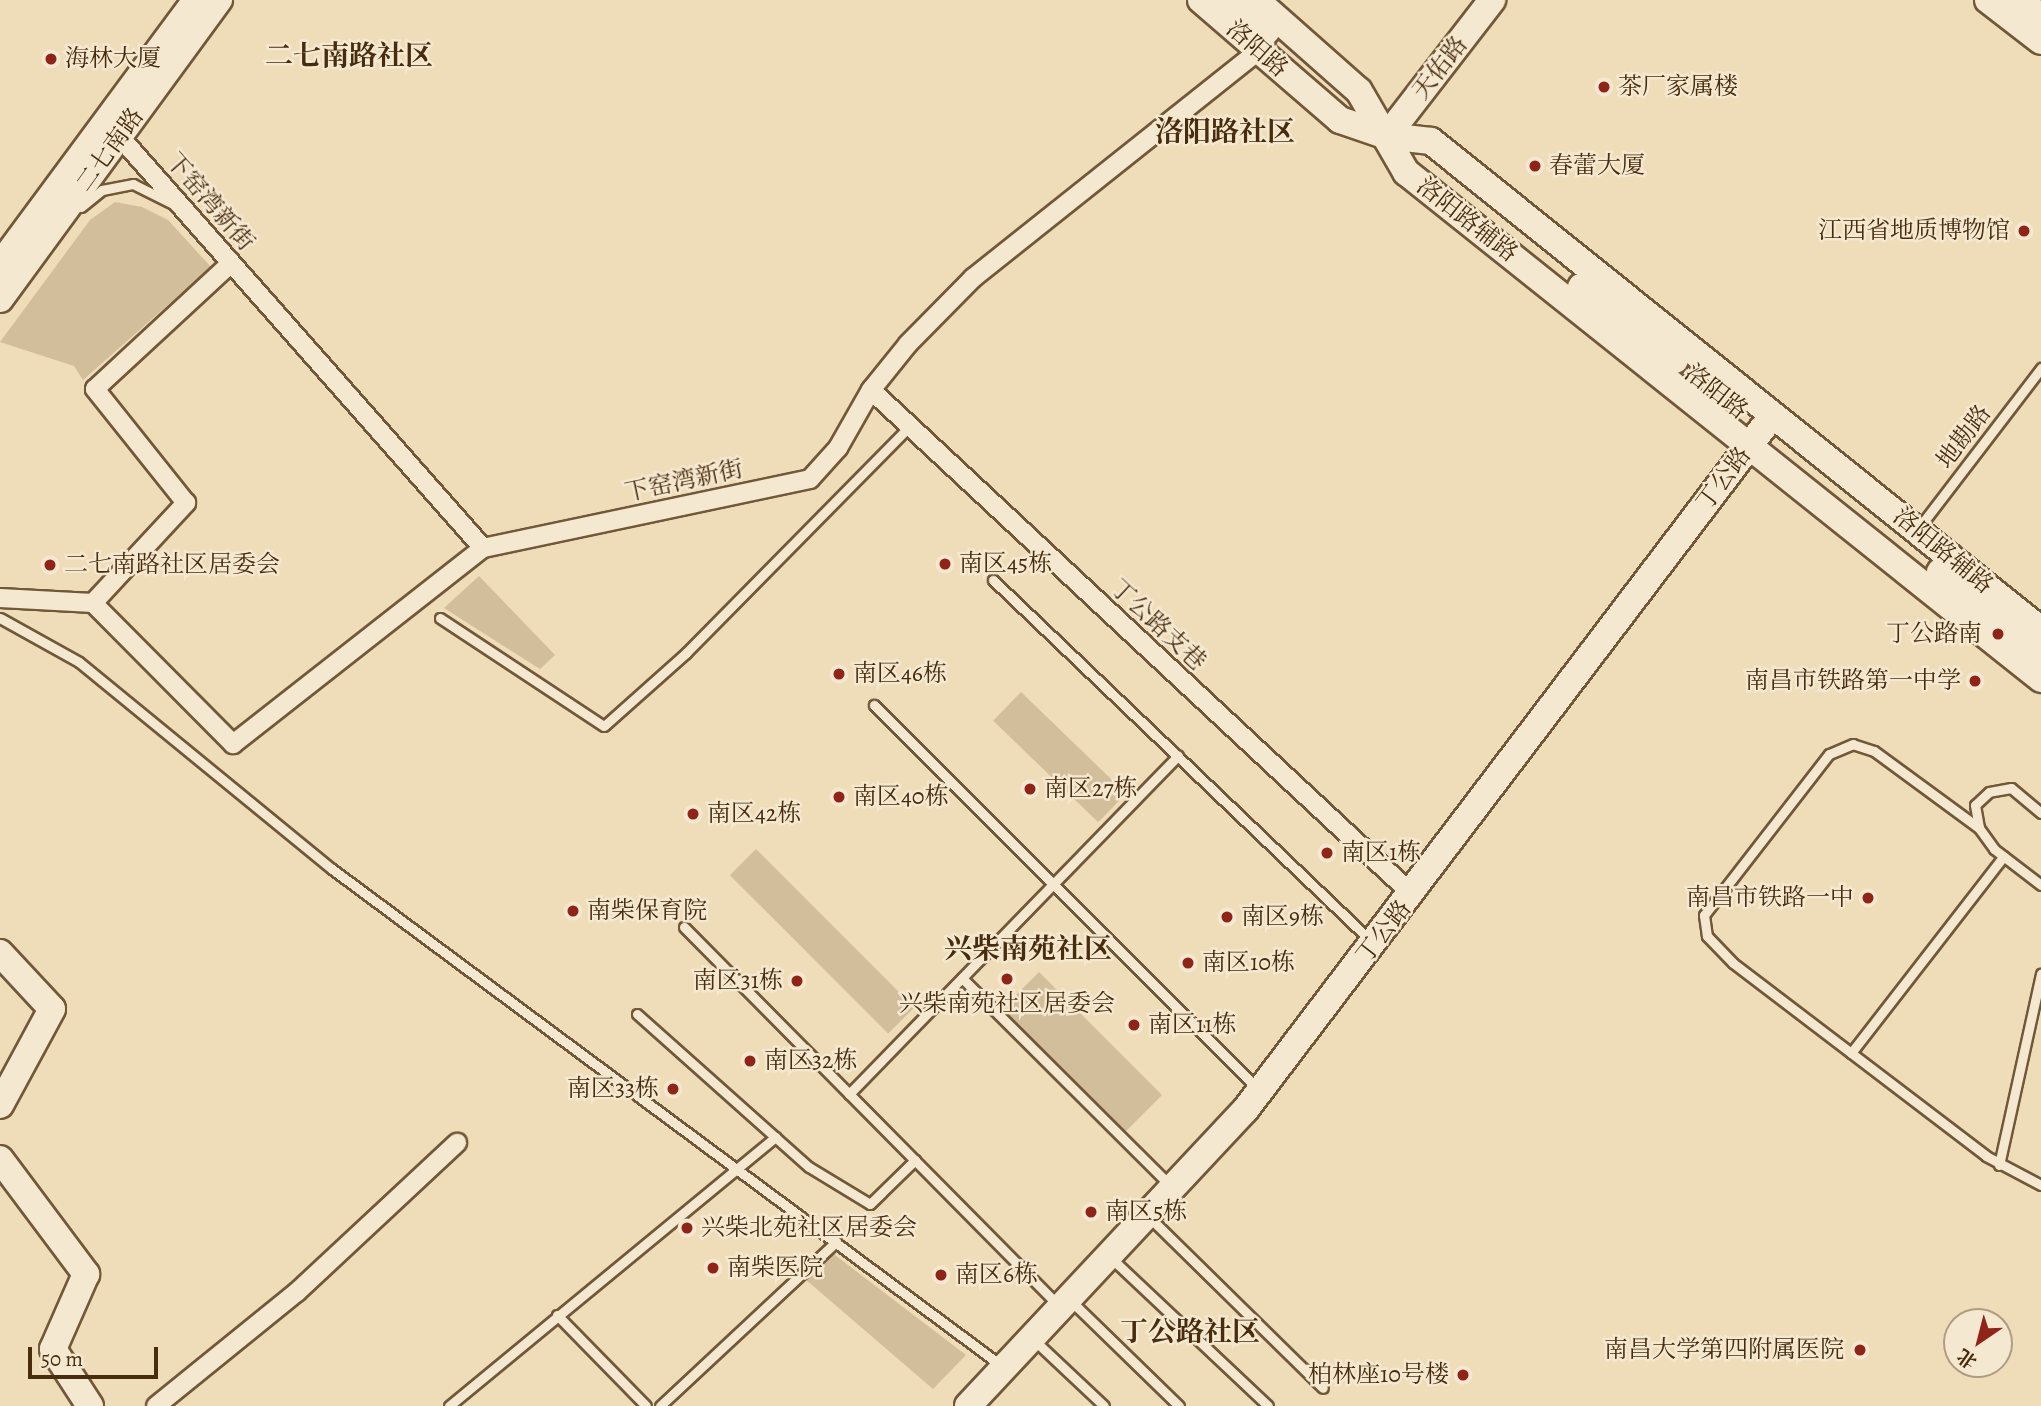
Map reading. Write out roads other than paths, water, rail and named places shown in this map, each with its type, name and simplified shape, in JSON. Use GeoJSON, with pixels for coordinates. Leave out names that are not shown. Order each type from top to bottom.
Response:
{"type":"FeatureCollection","features":[{"type":"Feature","properties":{"kind":"street","name":"二七南路"},"geometry":{"type":"LineString","coordinates":[[0,299],[12,266],[196,0]]}},
{"type":"Feature","properties":{"kind":"street","name":"二七南路"},"geometry":{"type":"LineString","coordinates":[[12,266],[120,137],[219,0]]}},
{"type":"Feature","properties":{"kind":"street","name":"洛阳路"},"geometry":{"type":"LineString","coordinates":[[1201,0],[1345,113],[1387,136]]}},
{"type":"Feature","properties":{"kind":"street","name":"洛阳路"},"geometry":{"type":"LineString","coordinates":[[1214,0],[1262,48]]}},
{"type":"Feature","properties":{"kind":"street","name":"洛阳路"},"geometry":{"type":"LineString","coordinates":[[1230,0],[1387,136]]}},
{"type":"Feature","properties":{"kind":"street","name":"洛阳路"},"geometry":{"type":"LineString","coordinates":[[1256,0],[1359,91],[1387,136]]}},
{"type":"Feature","properties":{"kind":"street","name":"天佑路"},"geometry":{"type":"LineString","coordinates":[[1387,136],[1492,0]]}},
{"type":"Feature","properties":{"kind":"street"},"geometry":{"type":"LineString","coordinates":[[1988,0],[2041,41]]}},
{"type":"Feature","properties":{"kind":"street"},"geometry":{"type":"LineString","coordinates":[[2019,0],[2041,17]]}},
{"type":"Feature","properties":{"kind":"street","name":"下窑湾新街"},"geometry":{"type":"LineString","coordinates":[[120,137],[483,548],[810,479],[838,448],[871,390],[908,344],[973,278],[1262,48]]}},
{"type":"Feature","properties":{"kind":"street","name":"洛阳路辅路"},"geometry":{"type":"LineString","coordinates":[[1387,136],[1406,172],[1757,436],[2041,679]]}},
{"type":"Feature","properties":{"kind":"street","name":"洛阳路辅路"},"geometry":{"type":"LineString","coordinates":[[1387,136],[1431,141],[2041,629]]}},
{"type":"Feature","properties":{"kind":"street"},"geometry":{"type":"LineString","coordinates":[[93,603],[186,503],[95,388],[232,263]]}},
{"type":"Feature","properties":{"kind":"street","name":"丁公路支巷"},"geometry":{"type":"LineString","coordinates":[[871,390],[1413,895]]}},
{"type":"Feature","properties":{"kind":"street","name":"洛阳路"},"geometry":{"type":"LineString","coordinates":[[1757,436],[2041,654]]}},
{"type":"Feature","properties":{"kind":"street","name":"丁公路"},"geometry":{"type":"LineString","coordinates":[[968,1406],[1260,1092],[1413,895],[1757,436]]}},
{"type":"Feature","properties":{"kind":"street"},"geometry":{"type":"LineString","coordinates":[[0,598],[93,603],[233,744],[483,548]]}},
{"type":"Feature","properties":{"kind":"street"},"geometry":{"type":"LineString","coordinates":[[0,953],[52,1009],[0,1105]]}},
{"type":"Feature","properties":{"kind":"street"},"geometry":{"type":"LineString","coordinates":[[156,1406],[297,1292],[457,1143]]}},
{"type":"Feature","properties":{"kind":"street"},"geometry":{"type":"LineString","coordinates":[[0,1159],[86,1274],[52,1349],[90,1406]]}},
{"type":"Feature","properties":{"kind":"lane"},"geometry":{"type":"LineString","coordinates":[[12,266],[84,204],[117,185],[133,184],[150,190],[187,213]]}},
{"type":"Feature","properties":{"kind":"lane","name":"地勘路"},"geometry":{"type":"LineString","coordinates":[[1917,530],[2041,368]]}},
{"type":"Feature","properties":{"kind":"lane"},"geometry":{"type":"LineString","coordinates":[[440,618],[604,726],[686,653],[910,426]]}},
{"type":"Feature","properties":{"kind":"lane"},"geometry":{"type":"LineString","coordinates":[[993,580],[1374,944]]}},
{"type":"Feature","properties":{"kind":"lane"},"geometry":{"type":"LineString","coordinates":[[0,618],[79,662],[332,869],[1004,1368]]}},
{"type":"Feature","properties":{"kind":"lane"},"geometry":{"type":"LineString","coordinates":[[874,705],[1055,882],[1203,1038],[1260,1092]]}},
{"type":"Feature","properties":{"kind":"lane"},"geometry":{"type":"LineString","coordinates":[[2041,885],[2004,856],[1979,828],[1874,751],[1853,744],[1829,754],[1704,915],[1707,936],[1732,963],[1999,1165],[2041,1185]]}},
{"type":"Feature","properties":{"kind":"lane"},"geometry":{"type":"LineString","coordinates":[[849,1094],[1178,756]]}},
{"type":"Feature","properties":{"kind":"lane"},"geometry":{"type":"LineString","coordinates":[[1979,828],[1975,805],[1989,792],[2011,789],[2041,813]]}},
{"type":"Feature","properties":{"kind":"lane"},"geometry":{"type":"LineString","coordinates":[[1851,1053],[2004,856]]}},
{"type":"Feature","properties":{"kind":"lane"},"geometry":{"type":"LineString","coordinates":[[684,927],[915,1160],[1064,1303],[1179,1406]]}},
{"type":"Feature","properties":{"kind":"lane"},"geometry":{"type":"LineString","coordinates":[[1999,1165],[2041,974]]}},
{"type":"Feature","properties":{"kind":"lane"},"geometry":{"type":"LineString","coordinates":[[962,978],[1173,1188]]}},
{"type":"Feature","properties":{"kind":"lane"},"geometry":{"type":"LineString","coordinates":[[637,1014],[809,1167],[870,1204],[915,1160]]}},
{"type":"Feature","properties":{"kind":"lane"},"geometry":{"type":"LineString","coordinates":[[449,1406],[734,1167],[775,1137]]}},
{"type":"Feature","properties":{"kind":"lane"},"geometry":{"type":"LineString","coordinates":[[1147,1215],[1323,1388]]}},
{"type":"Feature","properties":{"kind":"lane"},"geometry":{"type":"LineString","coordinates":[[660,1406],[836,1242]]}},
{"type":"Feature","properties":{"kind":"lane"},"geometry":{"type":"LineString","coordinates":[[1109,1256],[1268,1406]]}},
{"type":"Feature","properties":{"kind":"lane"},"geometry":{"type":"LineString","coordinates":[[557,1315],[646,1406]]}},
{"type":"Feature","properties":{"kind":"lane"},"geometry":{"type":"LineString","coordinates":[[1032,1338],[1104,1406]]}},
{"type":"Feature","properties":{"kind":"place","name":"海林大厦"},"geometry":{"type":"Point","coordinates":[51,59]}},
{"type":"Feature","properties":{"kind":"place","name":"茶厂家属楼"},"geometry":{"type":"Point","coordinates":[1604,87]}},
{"type":"Feature","properties":{"kind":"place","name":"春蕾大厦"},"geometry":{"type":"Point","coordinates":[1535,166]}},
{"type":"Feature","properties":{"kind":"place","name":"江西省地质博物馆"},"geometry":{"type":"Point","coordinates":[2024,231]}},
{"type":"Feature","properties":{"kind":"place","name":"南区45栋"},"geometry":{"type":"Point","coordinates":[945,564]}},
{"type":"Feature","properties":{"kind":"place","name":"二七南路社区居委会"},"geometry":{"type":"Point","coordinates":[50,565]}},
{"type":"Feature","properties":{"kind":"place","name":"丁公路南"},"geometry":{"type":"Point","coordinates":[1998,634]}},
{"type":"Feature","properties":{"kind":"place","name":"南区46栋"},"geometry":{"type":"Point","coordinates":[839,674]}},
{"type":"Feature","properties":{"kind":"place","name":"南昌市铁路第一中学"},"geometry":{"type":"Point","coordinates":[1975,681]}},
{"type":"Feature","properties":{"kind":"place","name":"南区27栋"},"geometry":{"type":"Point","coordinates":[1030,789]}},
{"type":"Feature","properties":{"kind":"place","name":"南区40栋"},"geometry":{"type":"Point","coordinates":[839,797]}},
{"type":"Feature","properties":{"kind":"place","name":"南区42栋"},"geometry":{"type":"Point","coordinates":[693,814]}},
{"type":"Feature","properties":{"kind":"place","name":"南区1栋"},"geometry":{"type":"Point","coordinates":[1327,853]}},
{"type":"Feature","properties":{"kind":"place","name":"南昌市铁路一中"},"geometry":{"type":"Point","coordinates":[1868,898]}},
{"type":"Feature","properties":{"kind":"place","name":"南柴保育院"},"geometry":{"type":"Point","coordinates":[573,911]}},
{"type":"Feature","properties":{"kind":"place","name":"南区9栋"},"geometry":{"type":"Point","coordinates":[1227,917]}},
{"type":"Feature","properties":{"kind":"place","name":"南区10栋"},"geometry":{"type":"Point","coordinates":[1188,963]}},
{"type":"Feature","properties":{"kind":"place","name":"兴柴南苑社区居委会"},"geometry":{"type":"Point","coordinates":[1007,979]}},
{"type":"Feature","properties":{"kind":"place","name":"南区31栋"},"geometry":{"type":"Point","coordinates":[797,981]}},
{"type":"Feature","properties":{"kind":"place","name":"南区11栋"},"geometry":{"type":"Point","coordinates":[1134,1025]}},
{"type":"Feature","properties":{"kind":"place","name":"南区32栋"},"geometry":{"type":"Point","coordinates":[750,1061]}},
{"type":"Feature","properties":{"kind":"place","name":"南区33栋"},"geometry":{"type":"Point","coordinates":[673,1089]}},
{"type":"Feature","properties":{"kind":"place","name":"南区5栋"},"geometry":{"type":"Point","coordinates":[1091,1212]}},
{"type":"Feature","properties":{"kind":"place","name":"兴柴北苑社区居委会"},"geometry":{"type":"Point","coordinates":[687,1228]}},
{"type":"Feature","properties":{"kind":"place","name":"南柴医院"},"geometry":{"type":"Point","coordinates":[713,1268]}},
{"type":"Feature","properties":{"kind":"place","name":"南区6栋"},"geometry":{"type":"Point","coordinates":[941,1275]}},
{"type":"Feature","properties":{"kind":"place","name":"南昌大学第四附属医院"},"geometry":{"type":"Point","coordinates":[1860,1350]}},
{"type":"Feature","properties":{"kind":"place","name":"柏林座10号楼"},"geometry":{"type":"Point","coordinates":[1463,1375]}},
{"type":"Feature","properties":{"kind":"district","name":"二七南路社区"},"geometry":{"type":"Point","coordinates":[349,56]}},
{"type":"Feature","properties":{"kind":"district","name":"洛阳路社区"},"geometry":{"type":"Point","coordinates":[1225,132]}},
{"type":"Feature","properties":{"kind":"district","name":"兴柴南苑社区"},"geometry":{"type":"Point","coordinates":[1028,949]}},
{"type":"Feature","properties":{"kind":"district","name":"丁公路社区"},"geometry":{"type":"Point","coordinates":[1190,1332]}}]}
